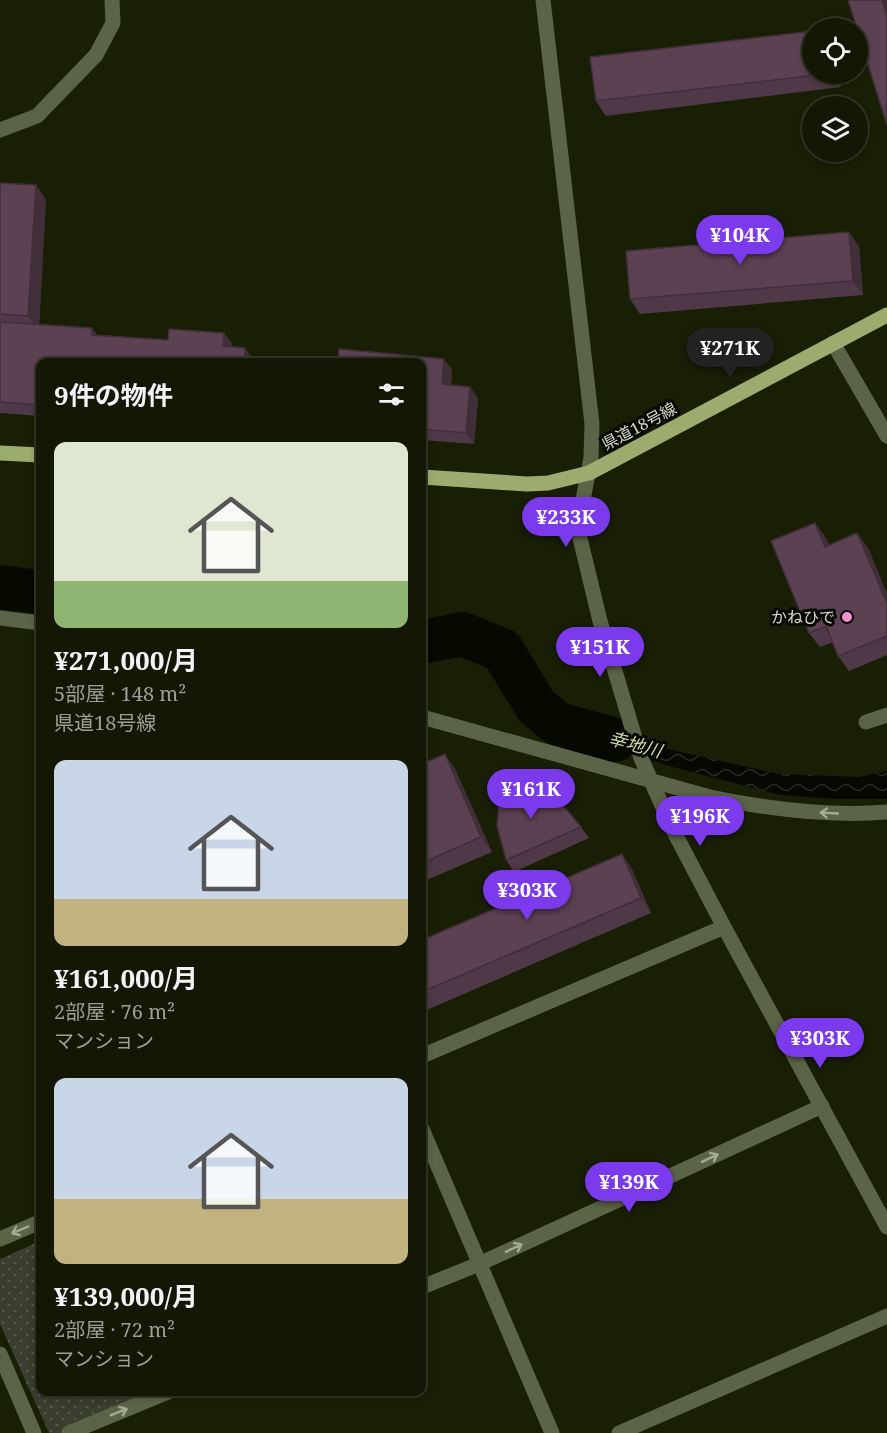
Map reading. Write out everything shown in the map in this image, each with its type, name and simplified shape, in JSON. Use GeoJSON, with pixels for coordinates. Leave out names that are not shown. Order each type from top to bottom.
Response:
{"type":"FeatureCollection","features":[{"type":"Feature","properties":{"kind":"main road","name":"県道18号線"},"geometry":{"type":"LineString","coordinates":[[426,477],[527,484],[548,483],[589,473],[887,315]]}},
{"type":"Feature","properties":{"kind":"main road"},"geometry":{"type":"LineString","coordinates":[[0,453],[36,455]]}},
{"type":"Feature","properties":{"kind":"street"},"geometry":{"type":"LineString","coordinates":[[0,130],[37,116],[96,55],[113,23],[112,0]]}},
{"type":"Feature","properties":{"kind":"street"},"geometry":{"type":"LineString","coordinates":[[543,0],[592,424],[591,458],[579,521],[579,534],[600,621],[640,758],[672,828],[887,1227]]}},
{"type":"Feature","properties":{"kind":"street"},"geometry":{"type":"LineString","coordinates":[[833,343],[887,436]]}},
{"type":"Feature","properties":{"kind":"street"},"geometry":{"type":"LineString","coordinates":[[0,618],[36,622]]}},
{"type":"Feature","properties":{"kind":"street"},"geometry":{"type":"LineString","coordinates":[[866,722],[887,715]]}},
{"type":"Feature","properties":{"kind":"street"},"geometry":{"type":"LineString","coordinates":[[426,718],[710,797],[755,807],[858,814],[887,812]]}},
{"type":"Feature","properties":{"kind":"street"},"geometry":{"type":"LineString","coordinates":[[426,1054],[724,927]]}},
{"type":"Feature","properties":{"kind":"street"},"geometry":{"type":"LineString","coordinates":[[426,1285],[479,1264],[822,1106]]}},
{"type":"Feature","properties":{"kind":"street"},"geometry":{"type":"LineString","coordinates":[[426,1138],[552,1433]]}},
{"type":"Feature","properties":{"kind":"street"},"geometry":{"type":"LineString","coordinates":[[0,1239],[36,1224]]}},
{"type":"Feature","properties":{"kind":"street"},"geometry":{"type":"LineString","coordinates":[[619,1433],[887,1316]]}},
{"type":"Feature","properties":{"kind":"street"},"geometry":{"type":"LineString","coordinates":[[0,1354],[34,1433]]}},
{"type":"Feature","properties":{"kind":"street"},"geometry":{"type":"LineString","coordinates":[[69,1433],[158,1396]]}},
{"type":"Feature","properties":{"kind":"green space"},"geometry":{"type":"Polygon","coordinates":[[[36,1243],[36,1396],[144,1396],[61,1433],[49,1433],[0,1324],[0,1259],[36,1243]]]}},
{"type":"Feature","properties":{"kind":"water"},"geometry":{"type":"Polygon","coordinates":[[[558,724],[779,774],[859,777],[887,771],[887,799],[833,799],[780,795],[676,768],[588,739],[558,724]]]}},
{"type":"Feature","properties":{"kind":"building"},"geometry":{"type":"Polygon","coordinates":[[[848,0],[882,0],[887,15],[887,125],[868,65],[868,18],[854,18],[848,0]]]}},
{"type":"Feature","properties":{"kind":"building"},"geometry":{"type":"Polygon","coordinates":[[[802,32],[802,77],[596,101],[590,57],[802,32]]]}},
{"type":"Feature","properties":{"kind":"building"},"geometry":{"type":"Polygon","coordinates":[[[0,183],[36,185],[28,316],[0,314],[0,183]]]}},
{"type":"Feature","properties":{"kind":"building"},"geometry":{"type":"Polygon","coordinates":[[[849,232],[853,281],[630,299],[626,251],[849,232]]]}},
{"type":"Feature","properties":{"kind":"building"},"geometry":{"type":"Polygon","coordinates":[[[0,322],[92,328],[92,335],[168,340],[169,329],[224,333],[223,346],[245,348],[244,358],[36,358],[36,405],[0,402],[0,322]]]}},
{"type":"Feature","properties":{"kind":"building"},"geometry":{"type":"Polygon","coordinates":[[[339,349],[444,359],[442,384],[470,387],[466,433],[426,429],[426,358],[338,358],[339,349]]]}},
{"type":"Feature","properties":{"kind":"building","name":"かねひで"},"geometry":{"type":"Polygon","coordinates":[[[815,523],[825,547],[857,533],[887,603],[887,636],[838,656],[826,626],[809,633],[771,541],[815,523]]]}},
{"type":"Feature","properties":{"kind":"building"},"geometry":{"type":"Polygon","coordinates":[[[445,754],[481,837],[426,861],[426,762],[445,754]]]}},
{"type":"Feature","properties":{"kind":"building"},"geometry":{"type":"Polygon","coordinates":[[[500,789],[552,792],[581,827],[506,860],[497,826],[500,789]]]}},
{"type":"Feature","properties":{"kind":"building"},"geometry":{"type":"Polygon","coordinates":[[[622,854],[641,898],[426,990],[426,938],[622,854]]]}},
{"type":"Feature","properties":{"kind":"waterway","name":"幸地川"},"geometry":{"type":"LineString","coordinates":[[0,587],[36,592]]}},
{"type":"Feature","properties":{"kind":"waterway","name":"幸地川"},"geometry":{"type":"LineString","coordinates":[[426,641],[462,634],[502,650],[536,706],[558,724],[615,740]]}},
{"type":"Feature","properties":{"kind":"place","name":"かねひで"},"geometry":{"type":"Point","coordinates":[847,617]}}]}
